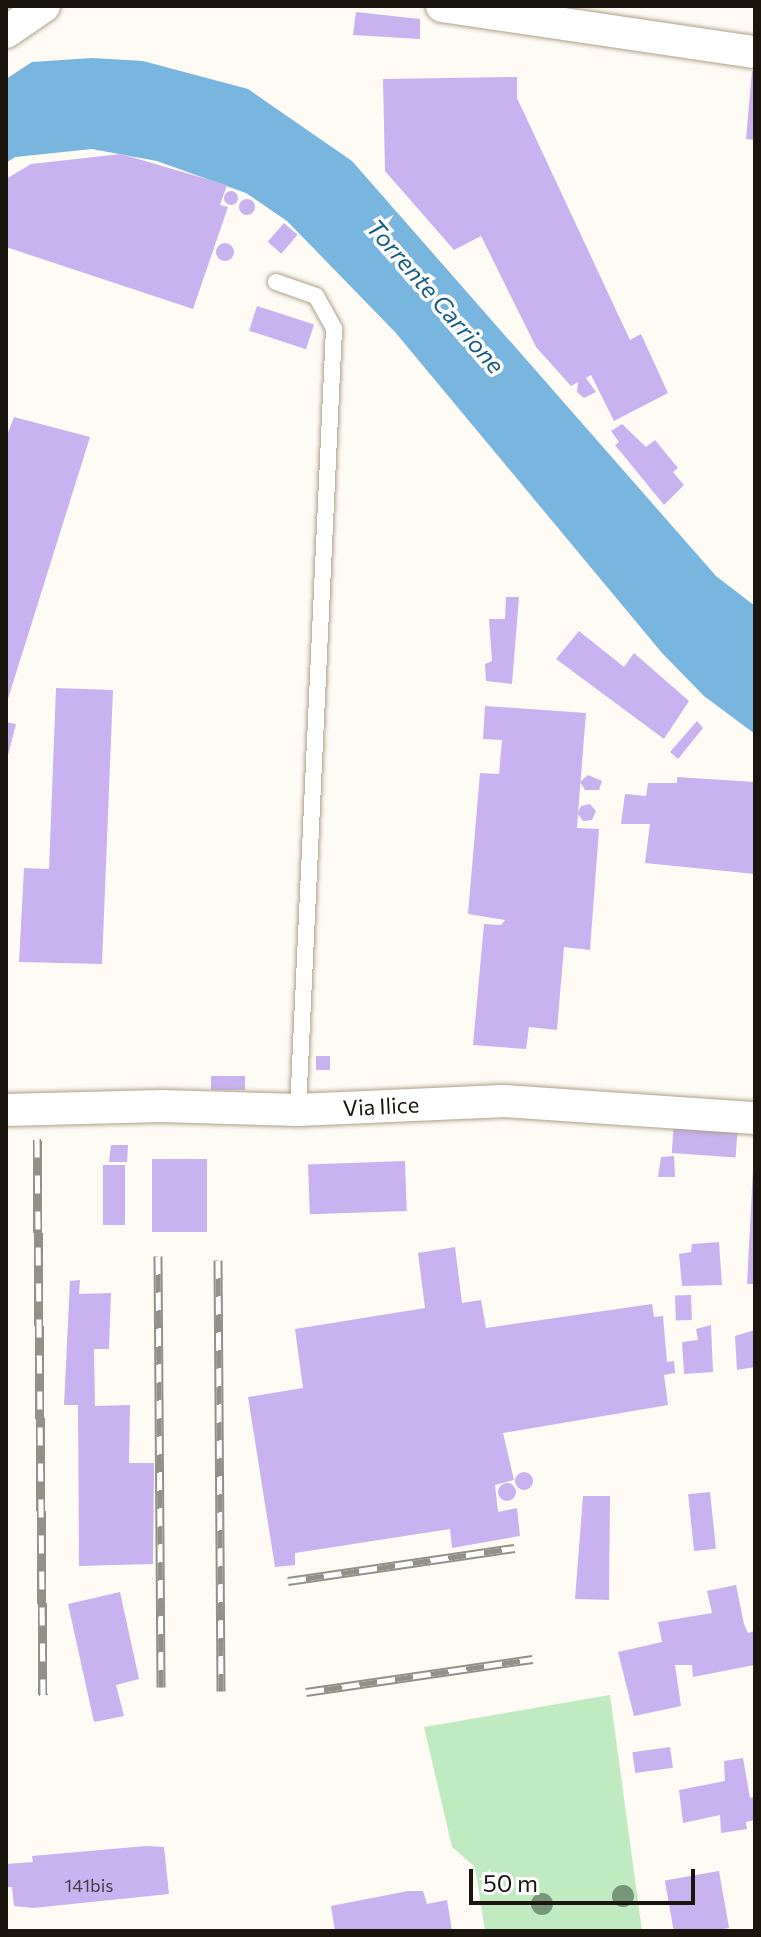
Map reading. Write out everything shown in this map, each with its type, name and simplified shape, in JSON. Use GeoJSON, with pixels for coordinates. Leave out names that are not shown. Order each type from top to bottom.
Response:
{"type":"FeatureCollection","features":[{"type":"Feature","properties":{"kind":"street"},"geometry":{"type":"LineString","coordinates":[[6,32],[44,6]]}},
{"type":"Feature","properties":{"kind":"street"},"geometry":{"type":"LineString","coordinates":[[442,6],[551,13],[755,52]]}},
{"type":"Feature","properties":{"kind":"street","name":"Via Ilice"},"geometry":{"type":"LineString","coordinates":[[6,1110],[161,1106],[298,1110],[504,1101],[755,1118]]}},
{"type":"Feature","properties":{"kind":"lane"},"geometry":{"type":"LineString","coordinates":[[276,282],[316,296],[334,329],[298,1110]]}},
{"type":"Feature","properties":{"kind":"green space"},"geometry":{"type":"Polygon","coordinates":[[[610,1695],[642,1931],[485,1931],[475,1867],[452,1847],[424,1727],[610,1695]]]}},
{"type":"Feature","properties":{"kind":"water","name":"Torrente Carrione"},"geometry":{"type":"Polygon","coordinates":[[[92,58],[143,61],[248,89],[352,161],[716,576],[755,606],[755,734],[704,696],[662,653],[395,332],[287,221],[246,193],[157,161],[92,149],[15,157],[6,163],[6,79],[32,62],[92,58]]]}},
{"type":"Feature","properties":{"kind":"building"},"geometry":{"type":"Polygon","coordinates":[[[356,12],[420,19],[420,39],[353,35],[356,12]]]}},
{"type":"Feature","properties":{"kind":"building"},"geometry":{"type":"Polygon","coordinates":[[[752,71],[755,72],[755,140],[746,139],[752,71]]]}},
{"type":"Feature","properties":{"kind":"building"},"geometry":{"type":"Polygon","coordinates":[[[517,77],[517,98],[630,340],[641,334],[668,393],[614,421],[591,375],[586,378],[596,392],[584,398],[577,392],[578,382],[571,386],[536,347],[481,236],[454,250],[385,171],[383,79],[517,77]]]}},
{"type":"Feature","properties":{"kind":"building"},"geometry":{"type":"Polygon","coordinates":[[[121,154],[227,185],[220,205],[228,207],[193,309],[6,247],[6,179],[31,164],[121,154]]]}},
{"type":"Feature","properties":{"kind":"building"},"geometry":{"type":"Polygon","coordinates":[[[231,191],[238,198],[231,205],[224,198],[231,191]]]}},
{"type":"Feature","properties":{"kind":"building"},"geometry":{"type":"Polygon","coordinates":[[[244,199],[250,199],[255,207],[253,213],[244,215],[239,210],[239,204],[244,199]]]}},
{"type":"Feature","properties":{"kind":"building"},"geometry":{"type":"Polygon","coordinates":[[[284,223],[298,235],[281,254],[268,242],[284,223]]]}},
{"type":"Feature","properties":{"kind":"building"},"geometry":{"type":"Polygon","coordinates":[[[225,243],[234,252],[225,261],[216,252],[225,243]]]}},
{"type":"Feature","properties":{"kind":"building"},"geometry":{"type":"Polygon","coordinates":[[[257,306],[314,325],[306,349],[249,331],[257,306]]]}},
{"type":"Feature","properties":{"kind":"building"},"geometry":{"type":"Polygon","coordinates":[[[14,417],[90,437],[7,702],[6,438],[14,417]]]}},
{"type":"Feature","properties":{"kind":"building"},"geometry":{"type":"Polygon","coordinates":[[[622,424],[646,447],[655,440],[678,468],[673,472],[684,485],[664,505],[615,445],[619,442],[611,431],[622,424]]]}},
{"type":"Feature","properties":{"kind":"building"},"geometry":{"type":"Polygon","coordinates":[[[506,597],[519,597],[512,684],[486,681],[485,664],[492,661],[489,619],[505,619],[506,597]]]}},
{"type":"Feature","properties":{"kind":"building"},"geometry":{"type":"Polygon","coordinates":[[[579,631],[624,667],[634,653],[689,701],[664,739],[556,659],[579,631]]]}},
{"type":"Feature","properties":{"kind":"building"},"geometry":{"type":"Polygon","coordinates":[[[56,688],[113,690],[102,964],[19,962],[24,868],[49,869],[56,688]]]}},
{"type":"Feature","properties":{"kind":"building"},"geometry":{"type":"Polygon","coordinates":[[[485,706],[586,713],[578,813],[581,806],[590,804],[596,811],[592,820],[583,821],[578,814],[577,828],[599,829],[590,950],[564,947],[557,1030],[529,1027],[526,1049],[473,1045],[484,924],[501,925],[505,920],[468,914],[480,773],[499,774],[502,740],[483,739],[485,706]]]}},
{"type":"Feature","properties":{"kind":"building"},"geometry":{"type":"Polygon","coordinates":[[[697,721],[703,728],[678,759],[670,752],[697,721]]]}},
{"type":"Feature","properties":{"kind":"building"},"geometry":{"type":"Polygon","coordinates":[[[6,722],[16,724],[7,759],[6,759],[6,722]]]}},
{"type":"Feature","properties":{"kind":"building"},"geometry":{"type":"Polygon","coordinates":[[[588,775],[602,781],[599,790],[585,790],[580,782],[588,775]]]}},
{"type":"Feature","properties":{"kind":"building"},"geometry":{"type":"Polygon","coordinates":[[[677,777],[755,782],[755,874],[645,863],[650,824],[621,824],[625,794],[646,796],[648,783],[677,783],[677,777]]]}},
{"type":"Feature","properties":{"kind":"building"},"geometry":{"type":"Polygon","coordinates":[[[316,1056],[330,1056],[330,1070],[316,1070],[316,1056]]]}},
{"type":"Feature","properties":{"kind":"building"},"geometry":{"type":"Polygon","coordinates":[[[211,1076],[245,1076],[245,1090],[211,1090],[211,1076]]]}},
{"type":"Feature","properties":{"kind":"building"},"geometry":{"type":"Polygon","coordinates":[[[674,1121],[738,1125],[736,1157],[672,1153],[674,1121]]]}},
{"type":"Feature","properties":{"kind":"building"},"geometry":{"type":"Polygon","coordinates":[[[111,1145],[128,1145],[127,1162],[109,1162],[111,1145]]]}},
{"type":"Feature","properties":{"kind":"building"},"geometry":{"type":"Polygon","coordinates":[[[674,1156],[675,1177],[658,1177],[661,1157],[674,1156]]]}},
{"type":"Feature","properties":{"kind":"building"},"geometry":{"type":"Polygon","coordinates":[[[152,1159],[207,1159],[207,1232],[152,1232],[152,1159]]]}},
{"type":"Feature","properties":{"kind":"building"},"geometry":{"type":"Polygon","coordinates":[[[405,1161],[407,1211],[310,1214],[308,1164],[405,1161]]]}},
{"type":"Feature","properties":{"kind":"building"},"geometry":{"type":"Polygon","coordinates":[[[103,1165],[125,1165],[125,1225],[103,1225],[103,1165]]]}},
{"type":"Feature","properties":{"kind":"building"},"geometry":{"type":"Polygon","coordinates":[[[753,1170],[755,1284],[747,1284],[753,1170]]]}},
{"type":"Feature","properties":{"kind":"building"},"geometry":{"type":"Polygon","coordinates":[[[719,1242],[722,1285],[682,1286],[679,1254],[691,1252],[692,1244],[719,1242]]]}},
{"type":"Feature","properties":{"kind":"building"},"geometry":{"type":"Polygon","coordinates":[[[455,1247],[462,1303],[481,1300],[486,1328],[652,1304],[654,1317],[663,1316],[667,1362],[674,1361],[675,1373],[664,1375],[668,1405],[503,1433],[514,1480],[495,1485],[498,1512],[517,1508],[520,1536],[452,1548],[450,1529],[295,1553],[295,1565],[275,1567],[248,1397],[303,1388],[295,1329],[425,1308],[418,1253],[455,1247]]]}},
{"type":"Feature","properties":{"kind":"building"},"geometry":{"type":"Polygon","coordinates":[[[80,1280],[79,1294],[111,1293],[109,1349],[94,1349],[95,1406],[130,1405],[129,1463],[154,1463],[153,1564],[79,1566],[78,1405],[64,1405],[70,1281],[80,1280]]]}},
{"type":"Feature","properties":{"kind":"building"},"geometry":{"type":"Polygon","coordinates":[[[691,1295],[692,1320],[676,1321],[675,1296],[691,1295]]]}},
{"type":"Feature","properties":{"kind":"building"},"geometry":{"type":"Polygon","coordinates":[[[711,1325],[713,1372],[684,1374],[682,1342],[698,1340],[696,1329],[711,1325]]]}},
{"type":"Feature","properties":{"kind":"building"},"geometry":{"type":"Polygon","coordinates":[[[755,1330],[755,1367],[737,1370],[735,1336],[755,1330]]]}},
{"type":"Feature","properties":{"kind":"building"},"geometry":{"type":"Polygon","coordinates":[[[524,1472],[533,1481],[524,1490],[515,1481],[524,1472]]]}},
{"type":"Feature","properties":{"kind":"building"},"geometry":{"type":"Polygon","coordinates":[[[507,1483],[516,1492],[507,1501],[498,1492],[507,1483]]]}},
{"type":"Feature","properties":{"kind":"building"},"geometry":{"type":"Polygon","coordinates":[[[710,1492],[716,1549],[694,1551],[688,1494],[710,1492]]]}},
{"type":"Feature","properties":{"kind":"building"},"geometry":{"type":"Polygon","coordinates":[[[583,1496],[610,1496],[609,1600],[575,1599],[583,1496]]]}},
{"type":"Feature","properties":{"kind":"building"},"geometry":{"type":"Polygon","coordinates":[[[736,1585],[744,1624],[748,1633],[755,1631],[754,1665],[693,1677],[692,1665],[675,1665],[681,1706],[634,1716],[618,1652],[662,1642],[658,1622],[712,1613],[707,1591],[736,1585]]]}},
{"type":"Feature","properties":{"kind":"building"},"geometry":{"type":"Polygon","coordinates":[[[120,1592],[139,1679],[116,1685],[124,1716],[94,1722],[68,1604],[120,1592]]]}},
{"type":"Feature","properties":{"kind":"building"},"geometry":{"type":"Polygon","coordinates":[[[670,1747],[673,1768],[635,1773],[632,1752],[670,1747]]]}},
{"type":"Feature","properties":{"kind":"building"},"geometry":{"type":"Polygon","coordinates":[[[743,1758],[750,1798],[755,1796],[755,1820],[746,1822],[747,1829],[721,1833],[720,1815],[683,1823],[679,1790],[725,1781],[724,1761],[743,1758]]]}},
{"type":"Feature","properties":{"kind":"building"},"geometry":{"type":"Polygon","coordinates":[[[164,1847],[169,1894],[33,1908],[14,1906],[12,1887],[6,1887],[6,1864],[33,1862],[32,1856],[164,1847]]]}},
{"type":"Feature","properties":{"kind":"building"},"geometry":{"type":"Polygon","coordinates":[[[719,1871],[729,1928],[674,1931],[665,1881],[719,1871]]]}},
{"type":"Feature","properties":{"kind":"building"},"geometry":{"type":"Polygon","coordinates":[[[408,1891],[423,1891],[427,1904],[447,1900],[452,1931],[335,1931],[331,1906],[408,1891]]]}},
{"type":"Feature","properties":{"kind":"railway"},"geometry":{"type":"LineString","coordinates":[[37,1139],[43,1695]]}},
{"type":"Feature","properties":{"kind":"railway"},"geometry":{"type":"LineString","coordinates":[[158,1256],[161,1687]]}},
{"type":"Feature","properties":{"kind":"railway"},"geometry":{"type":"LineString","coordinates":[[218,1260],[221,1691]]}},
{"type":"Feature","properties":{"kind":"railway"},"geometry":{"type":"LineString","coordinates":[[288,1581],[515,1548]]}},
{"type":"Feature","properties":{"kind":"railway"},"geometry":{"type":"LineString","coordinates":[[306,1692],[533,1659]]}}]}
